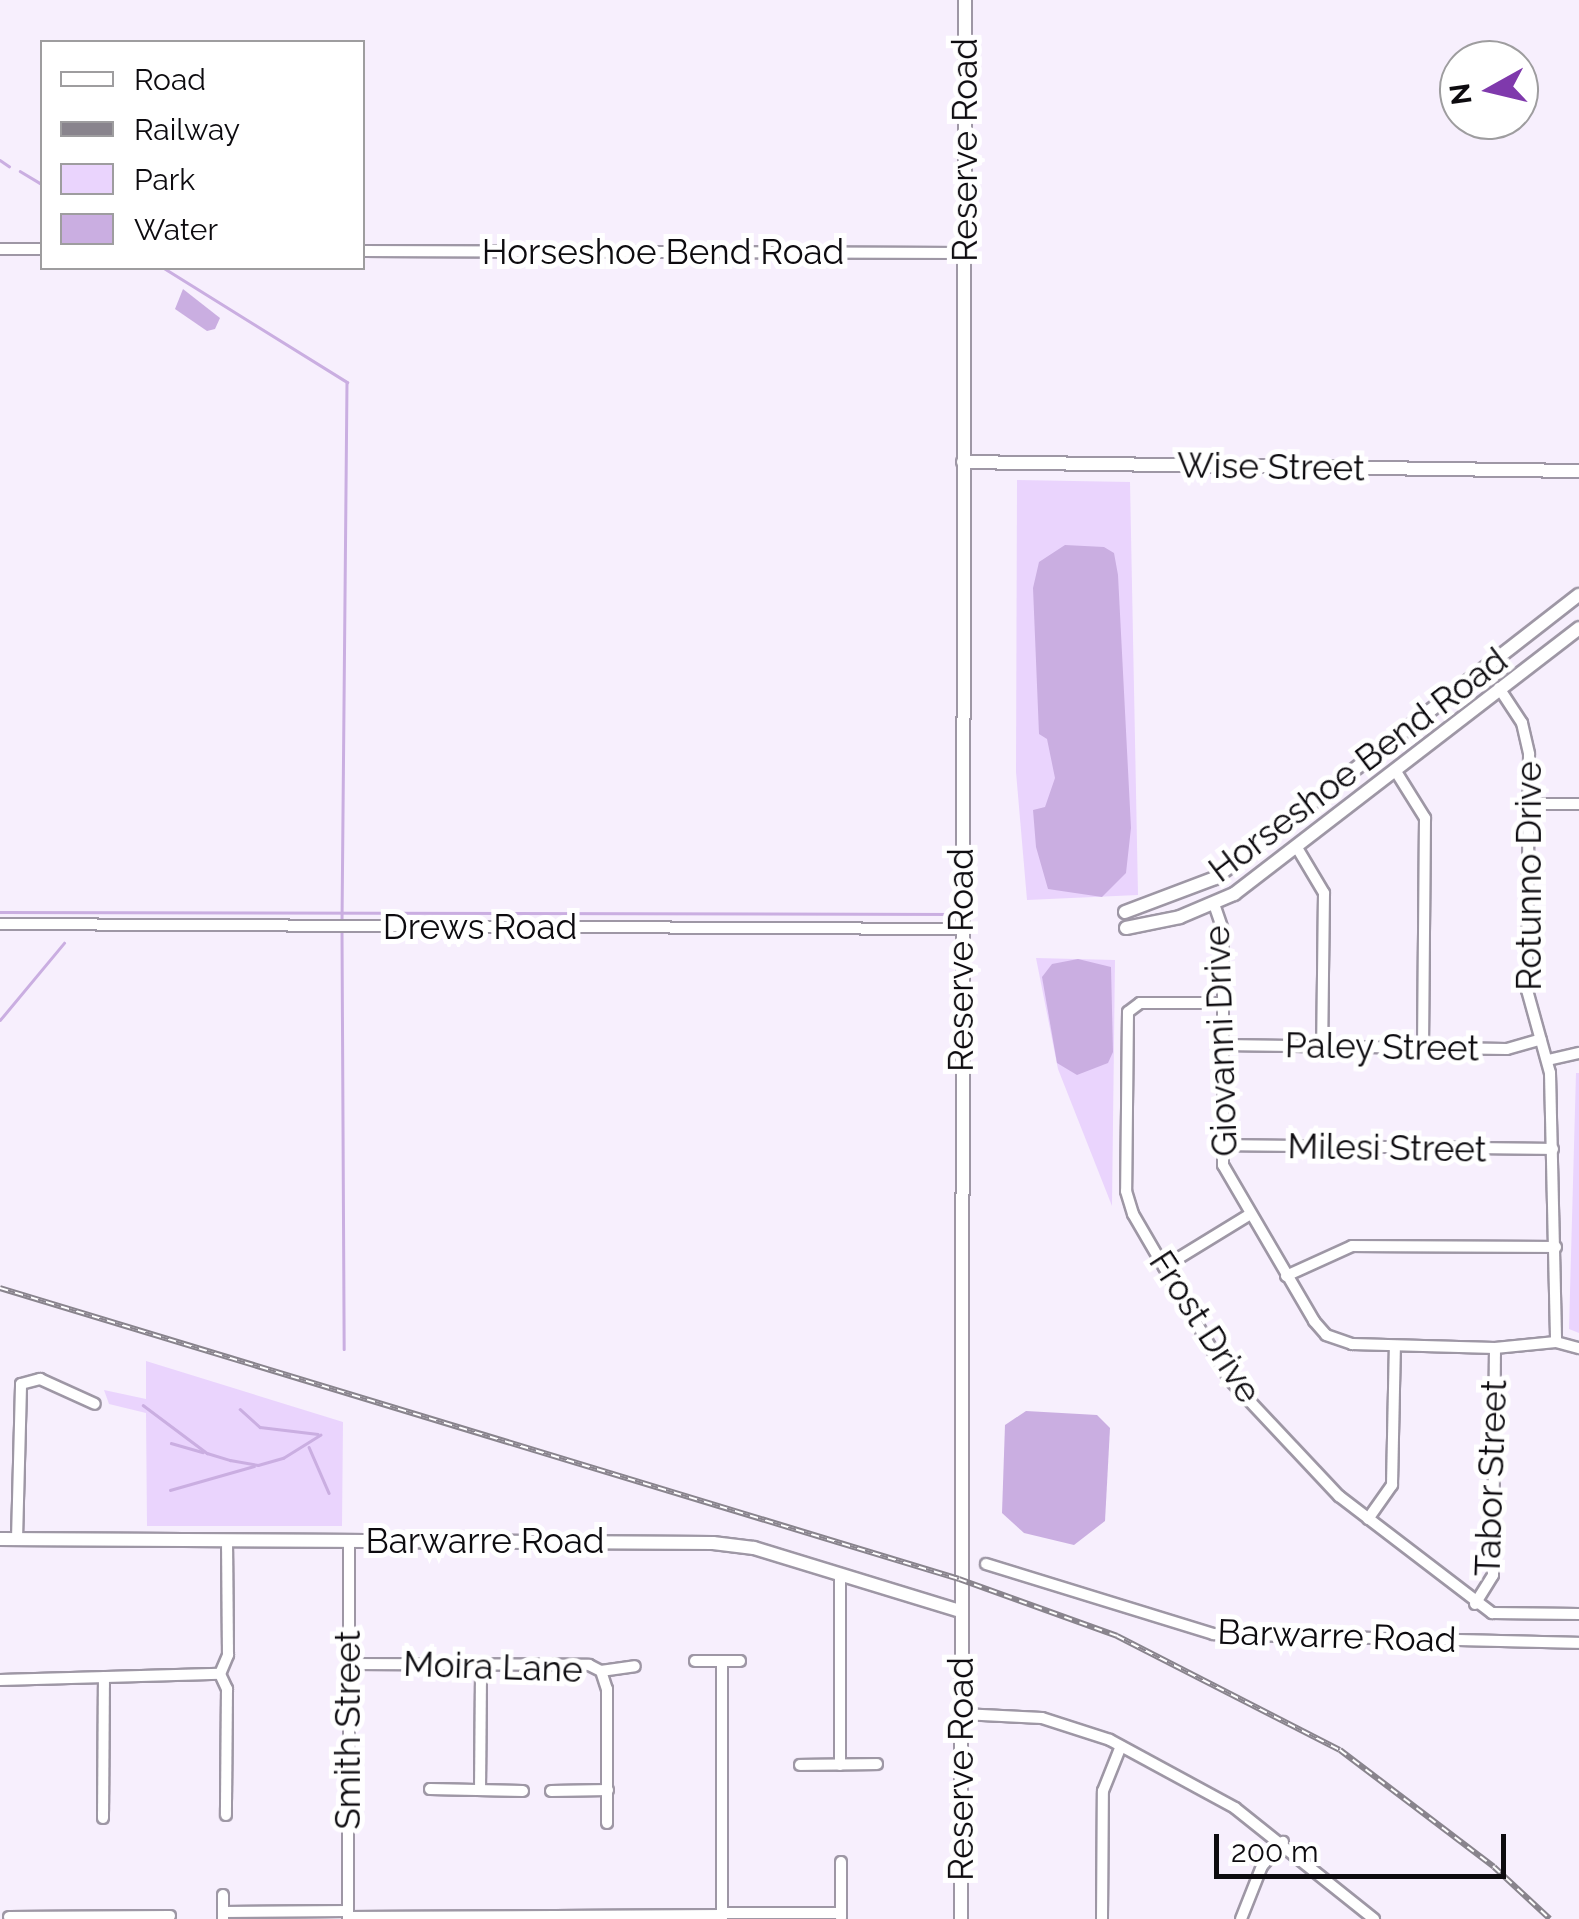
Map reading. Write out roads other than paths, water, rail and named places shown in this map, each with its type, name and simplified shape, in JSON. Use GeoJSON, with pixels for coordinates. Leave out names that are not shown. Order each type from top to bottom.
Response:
{"type":"FeatureCollection","features":[{"type":"Feature","properties":{"kind":"street","name":"Reserve Road"},"geometry":{"type":"LineString","coordinates":[[961,1919],[966,0]]}},
{"type":"Feature","properties":{"kind":"street"},"geometry":{"type":"LineString","coordinates":[[0,249],[40,250]]}},
{"type":"Feature","properties":{"kind":"street","name":"Horseshoe Bend Road"},"geometry":{"type":"LineString","coordinates":[[365,250],[964,253]]}},
{"type":"Feature","properties":{"kind":"street","name":"Wise Street"},"geometry":{"type":"LineString","coordinates":[[963,462],[1579,471]]}},
{"type":"Feature","properties":{"kind":"street","name":"Horseshoe Bend Road"},"geometry":{"type":"LineString","coordinates":[[1125,912],[1204,884],[1282,828],[1579,595]]}},
{"type":"Feature","properties":{"kind":"street","name":"Horseshoe Bend Road"},"geometry":{"type":"LineString","coordinates":[[1126,928],[1214,904],[1296,846],[1579,628]]}},
{"type":"Feature","properties":{"kind":"street"},"geometry":{"type":"LineString","coordinates":[[1484,669],[1499,688]]}},
{"type":"Feature","properties":{"kind":"street","name":"Rotunno Drive"},"geometry":{"type":"LineString","coordinates":[[1499,688],[1526,735],[1527,990],[1548,1060],[1556,1342]]}},
{"type":"Feature","properties":{"kind":"street"},"geometry":{"type":"LineString","coordinates":[[1396,770],[1425,813],[1423,1047]]}},
{"type":"Feature","properties":{"kind":"street"},"geometry":{"type":"LineString","coordinates":[[1529,804],[1579,804]]}},
{"type":"Feature","properties":{"kind":"street"},"geometry":{"type":"LineString","coordinates":[[1282,828],[1324,893],[1322,1046]]}},
{"type":"Feature","properties":{"kind":"street"},"geometry":{"type":"LineString","coordinates":[[1204,884],[1214,904]]}},
{"type":"Feature","properties":{"kind":"street","name":"Giovanni Drive"},"geometry":{"type":"LineString","coordinates":[[1214,904],[1223,930],[1224,1170],[1248,1215],[1326,1335],[1394,1347],[1496,1348],[1556,1342]]}},
{"type":"Feature","properties":{"kind":"street","name":"Drews Road"},"geometry":{"type":"LineString","coordinates":[[0,924],[961,929]]}},
{"type":"Feature","properties":{"kind":"street","name":"Frost Drive"},"geometry":{"type":"LineString","coordinates":[[1222,1003],[1140,1003],[1127,1015],[1126,1195],[1164,1267],[1235,1387],[1368,1519],[1474,1604],[1492,1613],[1579,1614]]}},
{"type":"Feature","properties":{"kind":"street","name":"Paley Street"},"geometry":{"type":"LineString","coordinates":[[1222,1045],[1511,1048],[1541,1039]]}},
{"type":"Feature","properties":{"kind":"street"},"geometry":{"type":"LineString","coordinates":[[1548,1060],[1579,1053]]}},
{"type":"Feature","properties":{"kind":"street","name":"Milesi Street"},"geometry":{"type":"LineString","coordinates":[[1221,1145],[1552,1150]]}},
{"type":"Feature","properties":{"kind":"street"},"geometry":{"type":"LineString","coordinates":[[1164,1267],[1248,1215]]}},
{"type":"Feature","properties":{"kind":"street"},"geometry":{"type":"LineString","coordinates":[[1286,1276],[1352,1246],[1556,1247]]}},
{"type":"Feature","properties":{"kind":"street"},"geometry":{"type":"LineString","coordinates":[[1556,1342],[1579,1348]]}},
{"type":"Feature","properties":{"kind":"street"},"geometry":{"type":"LineString","coordinates":[[1368,1519],[1392,1485],[1394,1347]]}},
{"type":"Feature","properties":{"kind":"street","name":"Tabor Street"},"geometry":{"type":"LineString","coordinates":[[1474,1604],[1493,1575],[1496,1348]]}},
{"type":"Feature","properties":{"kind":"street"},"geometry":{"type":"LineString","coordinates":[[17,1540],[21,1384],[40,1379],[94,1404]]}},
{"type":"Feature","properties":{"kind":"street","name":"Barwarre Road"},"geometry":{"type":"LineString","coordinates":[[0,1540],[713,1542],[840,1574],[960,1611]]}},
{"type":"Feature","properties":{"kind":"street"},"geometry":{"type":"LineString","coordinates":[[226,1815],[228,1689],[220,1674],[228,1654],[227,1541]]}},
{"type":"Feature","properties":{"kind":"street","name":"Smith Street"},"geometry":{"type":"LineString","coordinates":[[348,1541],[348,1916]]}},
{"type":"Feature","properties":{"kind":"street","name":"Barwarre Road"},"geometry":{"type":"LineString","coordinates":[[986,1564],[1213,1634],[1579,1643]]}},
{"type":"Feature","properties":{"kind":"street"},"geometry":{"type":"LineString","coordinates":[[840,1574],[840,1764]]}},
{"type":"Feature","properties":{"kind":"street"},"geometry":{"type":"LineString","coordinates":[[695,1661],[740,1661]]}},
{"type":"Feature","properties":{"kind":"street"},"geometry":{"type":"LineString","coordinates":[[722,1662],[722,1916]]}},
{"type":"Feature","properties":{"kind":"street","name":"Moira Lane"},"geometry":{"type":"LineString","coordinates":[[348,1664],[589,1665],[601,1671],[635,1666]]}},
{"type":"Feature","properties":{"kind":"street"},"geometry":{"type":"LineString","coordinates":[[480,1790],[481,1664]]}},
{"type":"Feature","properties":{"kind":"street"},"geometry":{"type":"LineString","coordinates":[[601,1671],[607,1689],[607,1823]]}},
{"type":"Feature","properties":{"kind":"street"},"geometry":{"type":"LineString","coordinates":[[0,1680],[220,1674]]}},
{"type":"Feature","properties":{"kind":"street"},"geometry":{"type":"LineString","coordinates":[[103,1818],[104,1677]]}},
{"type":"Feature","properties":{"kind":"street"},"geometry":{"type":"LineString","coordinates":[[962,1714],[1042,1718],[1121,1746],[1235,1808],[1283,1842],[1374,1919]]}},
{"type":"Feature","properties":{"kind":"street"},"geometry":{"type":"LineString","coordinates":[[1102,1919],[1103,1791],[1121,1746]]}},
{"type":"Feature","properties":{"kind":"street"},"geometry":{"type":"LineString","coordinates":[[800,1765],[877,1764]]}},
{"type":"Feature","properties":{"kind":"street"},"geometry":{"type":"LineString","coordinates":[[430,1788],[523,1790]]}},
{"type":"Feature","properties":{"kind":"street"},"geometry":{"type":"LineString","coordinates":[[552,1791],[608,1790]]}},
{"type":"Feature","properties":{"kind":"street"},"geometry":{"type":"LineString","coordinates":[[1242,1919],[1262,1866],[1283,1842]]}},
{"type":"Feature","properties":{"kind":"street"},"geometry":{"type":"LineString","coordinates":[[223,1895],[223,1915],[841,1916],[841,1862]]}},
{"type":"Feature","properties":{"kind":"street"},"geometry":{"type":"LineString","coordinates":[[6,1917],[170,1916]]}},
{"type":"Feature","properties":{"kind":"water"},"geometry":{"type":"Polygon","coordinates":[[[183,289],[220,318],[215,329],[207,331],[175,309],[183,289]]]}},
{"type":"Feature","properties":{"kind":"water"},"geometry":{"type":"Polygon","coordinates":[[[1065,545],[1104,547],[1114,553],[1118,575],[1131,828],[1126,873],[1102,897],[1048,889],[1036,847],[1033,810],[1045,807],[1055,778],[1047,739],[1039,734],[1033,588],[1039,562],[1065,545]]]}},
{"type":"Feature","properties":{"kind":"water"},"geometry":{"type":"Polygon","coordinates":[[[1078,959],[1111,967],[1113,1052],[1108,1063],[1077,1075],[1057,1063],[1042,977],[1052,964],[1078,959]]]}},
{"type":"Feature","properties":{"kind":"water"},"geometry":{"type":"Polygon","coordinates":[[[1026,1411],[1097,1415],[1110,1428],[1105,1521],[1074,1545],[1024,1533],[1002,1513],[1005,1425],[1026,1411]]]}},
{"type":"Feature","properties":{"kind":"waterway"},"geometry":{"type":"LineString","coordinates":[[0,160],[9,166]]}},
{"type":"Feature","properties":{"kind":"waterway"},"geometry":{"type":"LineString","coordinates":[[20,171],[40,183]]}},
{"type":"Feature","properties":{"kind":"waterway"},"geometry":{"type":"LineString","coordinates":[[167,270],[347,382],[342,918]]}},
{"type":"Feature","properties":{"kind":"waterway"},"geometry":{"type":"LineString","coordinates":[[0,912],[955,914]]}},
{"type":"Feature","properties":{"kind":"waterway"},"geometry":{"type":"LineString","coordinates":[[342,932],[344,1349]]}},
{"type":"Feature","properties":{"kind":"waterway"},"geometry":{"type":"LineString","coordinates":[[0,1020],[64,943]]}},
{"type":"Feature","properties":{"kind":"waterway"},"geometry":{"type":"LineString","coordinates":[[143,1405],[207,1453],[258,1465],[283,1458],[320,1435]]}},
{"type":"Feature","properties":{"kind":"waterway"},"geometry":{"type":"LineString","coordinates":[[240,1409],[260,1427],[318,1434]]}},
{"type":"Feature","properties":{"kind":"waterway"},"geometry":{"type":"LineString","coordinates":[[171,1443],[203,1452]]}},
{"type":"Feature","properties":{"kind":"waterway"},"geometry":{"type":"LineString","coordinates":[[309,1447],[329,1493]]}},
{"type":"Feature","properties":{"kind":"waterway"},"geometry":{"type":"LineString","coordinates":[[170,1490],[254,1466]]}},
{"type":"Feature","properties":{"kind":"railway"},"geometry":{"type":"LineString","coordinates":[[0,1288],[959,1579],[1117,1636],[1340,1750],[1494,1867],[1550,1919]]}}]}
